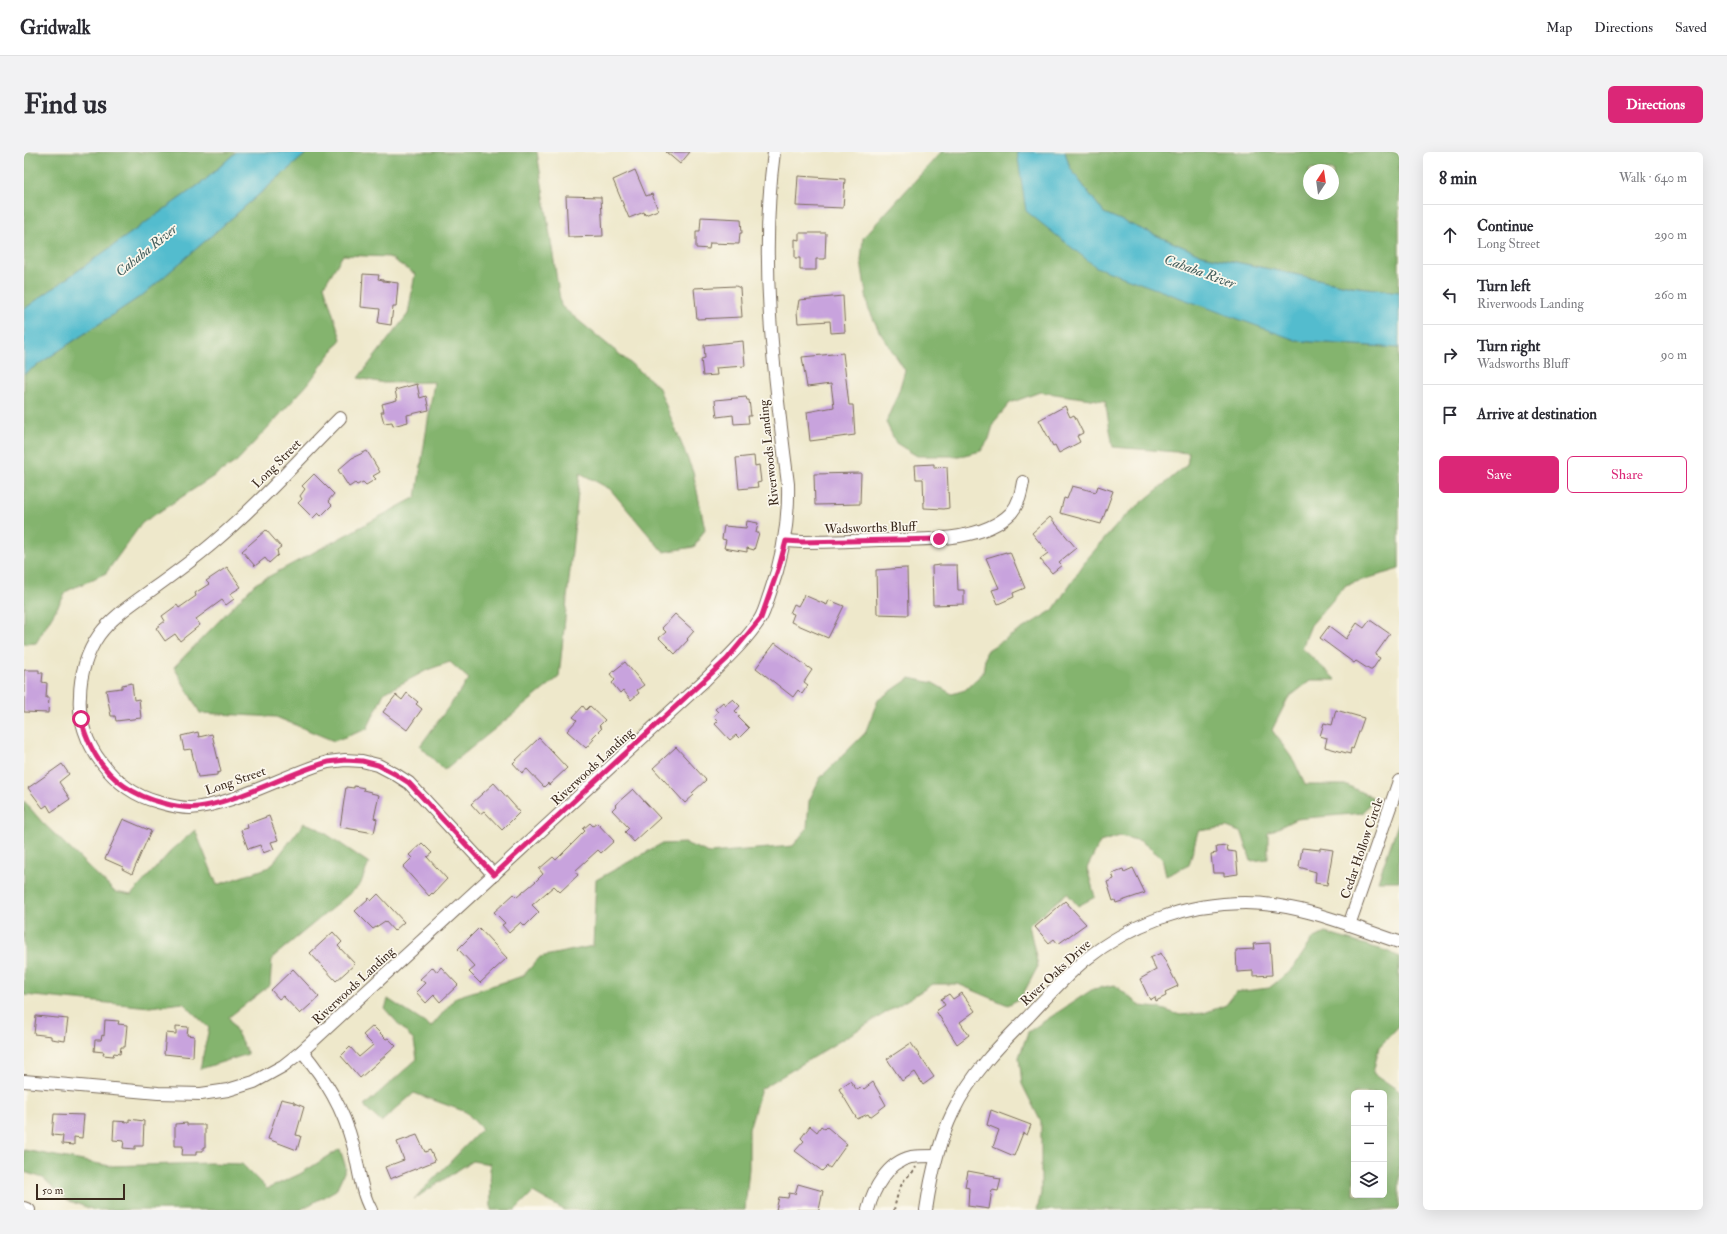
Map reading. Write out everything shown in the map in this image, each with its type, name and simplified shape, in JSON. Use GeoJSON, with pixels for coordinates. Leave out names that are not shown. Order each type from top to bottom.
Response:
{"type":"FeatureCollection","features":[{"type":"Feature","properties":{"kind":"street","name":"Riverwoods Landing"},"geometry":{"type":"LineString","coordinates":[[24,1081],[164,1093],[201,1094],[228,1090],[254,1082],[283,1066],[302,1051],[494,875],[727,659],[761,618],[779,567],[786,541],[789,504],[788,484],[773,365],[768,283],[769,205],[774,152]]}},
{"type":"Feature","properties":{"kind":"street","name":"Long Street"},"geometry":{"type":"LineString","coordinates":[[340,418],[238,521],[181,569],[118,615],[99,635],[86,661],[80,689],[79,702],[84,731],[95,755],[104,767],[125,788],[139,796],[153,801],[188,808],[219,803],[328,762],[345,760],[378,765],[409,783],[494,875]]}},
{"type":"Feature","properties":{"kind":"street","name":"Wadsworths Bluff"},"geometry":{"type":"LineString","coordinates":[[786,541],[802,542],[939,539],[974,533],[1002,520],[1011,513],[1021,494],[1023,482]]}},
{"type":"Feature","properties":{"kind":"street","name":"Cedar Hollow Circle"},"geometry":{"type":"LineString","coordinates":[[1349,925],[1399,781]]}},
{"type":"Feature","properties":{"kind":"street","name":"River Oaks Drive"},"geometry":{"type":"LineString","coordinates":[[926,1210],[936,1156],[959,1101],[970,1082],[988,1059],[1069,975],[1084,961],[1114,940],[1157,918],[1181,912],[1243,903],[1286,906],[1399,942]]}},
{"type":"Feature","properties":{"kind":"street"},"geometry":{"type":"LineString","coordinates":[[302,1051],[327,1083],[341,1110],[353,1146],[364,1195],[371,1210]]}},
{"type":"Feature","properties":{"kind":"street"},"geometry":{"type":"LineString","coordinates":[[868,1210],[876,1190],[892,1167],[900,1161],[919,1156],[936,1156]]}},
{"type":"Feature","properties":{"kind":"street"},"geometry":{"type":"LineString","coordinates":[[24,1208],[29,1210]]}},
{"type":"Feature","properties":{"kind":"path"},"geometry":{"type":"LineString","coordinates":[[894,1210],[902,1186],[905,1180],[913,1174],[919,1156]]}},
{"type":"Feature","properties":{"kind":"green space"},"geometry":{"type":"Polygon","coordinates":[[[24,152],[236,152],[204,181],[24,309],[24,152]]]}},
{"type":"Feature","properties":{"kind":"green space"},"geometry":{"type":"Polygon","coordinates":[[[308,152],[537,152],[561,306],[658,386],[693,472],[705,529],[694,547],[663,552],[610,489],[580,473],[559,677],[444,770],[420,746],[469,679],[450,662],[427,670],[384,693],[367,729],[334,741],[276,717],[200,713],[174,667],[255,584],[416,497],[434,382],[384,383],[358,378],[408,314],[415,274],[389,257],[343,255],[324,286],[341,339],[308,384],[237,461],[142,523],[106,573],[67,591],[36,643],[24,644],[24,374],[144,294],[308,152]]]}},
{"type":"Feature","properties":{"kind":"green space"},"geometry":{"type":"Polygon","coordinates":[[[941,152],[1017,152],[1020,162],[1298,341],[1399,348],[1399,569],[1346,585],[1311,625],[1302,648],[1336,680],[1311,680],[1288,698],[1272,730],[1294,761],[1305,785],[1347,785],[1373,798],[1363,813],[1296,819],[1268,833],[1268,859],[1251,861],[1242,833],[1227,827],[1198,831],[1189,865],[1166,876],[1162,858],[1141,841],[1120,836],[1100,842],[1087,868],[1095,897],[1078,906],[1067,893],[1029,925],[1038,966],[1021,998],[1008,1005],[958,984],[933,984],[761,1089],[749,1129],[749,1168],[745,1210],[564,1210],[533,1192],[515,1210],[491,1210],[490,1164],[472,1161],[414,1199],[482,1129],[466,1112],[414,1093],[381,1122],[364,1106],[417,1059],[414,1041],[385,1009],[388,999],[431,1027],[456,997],[523,976],[540,957],[593,946],[596,880],[661,844],[685,843],[709,853],[793,846],[807,828],[809,801],[820,778],[865,733],[878,700],[910,678],[933,683],[952,694],[965,690],[983,673],[986,651],[1053,610],[1087,559],[1122,519],[1187,465],[1189,453],[1113,447],[1105,401],[1040,392],[1010,403],[994,422],[989,439],[981,451],[960,456],[917,456],[896,443],[886,422],[899,391],[905,370],[879,331],[868,307],[861,261],[863,238],[941,152]]]}},
{"type":"Feature","properties":{"kind":"green space"},"geometry":{"type":"Polygon","coordinates":[[[1065,152],[1399,152],[1399,292],[1351,286],[1202,255],[1104,213],[1070,168],[1065,152]]]}},
{"type":"Feature","properties":{"kind":"green space"},"geometry":{"type":"Polygon","coordinates":[[[24,801],[42,822],[115,892],[131,895],[171,851],[195,830],[217,885],[270,867],[304,823],[316,827],[369,863],[360,885],[272,958],[270,985],[229,1017],[248,1054],[200,1069],[209,1028],[183,1003],[150,1007],[24,995],[24,801]]]}},
{"type":"Feature","properties":{"kind":"green space"},"geometry":{"type":"Polygon","coordinates":[[[1399,821],[1399,881],[1378,881],[1399,821]]]}},
{"type":"Feature","properties":{"kind":"green space"},"geometry":{"type":"Polygon","coordinates":[[[1325,933],[1390,952],[1399,957],[1399,1026],[1379,1047],[1373,1073],[1399,1091],[1399,1210],[1037,1210],[1041,1193],[1041,1122],[1022,1084],[1019,1057],[1028,1032],[1093,989],[1115,985],[1140,1006],[1159,1008],[1180,1015],[1204,1013],[1226,1005],[1236,992],[1269,988],[1291,971],[1313,939],[1325,933]]]}},
{"type":"Feature","properties":{"kind":"green space"},"geometry":{"type":"Polygon","coordinates":[[[340,1149],[346,1168],[336,1190],[300,1210],[94,1210],[67,1200],[43,1178],[24,1172],[24,1150],[110,1166],[209,1163],[242,1164],[267,1189],[300,1174],[340,1149]]]}},
{"type":"Feature","properties":{"kind":"water","name":"Cahaba River"},"geometry":{"type":"Polygon","coordinates":[[[236,152],[308,152],[144,294],[24,374],[24,309],[204,181],[236,152]]]}},
{"type":"Feature","properties":{"kind":"water","name":"Cahaba River"},"geometry":{"type":"Polygon","coordinates":[[[1017,152],[1065,152],[1070,168],[1104,213],[1202,255],[1351,286],[1399,292],[1399,348],[1298,341],[1096,267],[1026,211],[1017,152]]]}},
{"type":"Feature","properties":{"kind":"building"},"geometry":{"type":"Polygon","coordinates":[[[666,152],[690,152],[680,164],[666,152]]]}},
{"type":"Feature","properties":{"kind":"building"},"geometry":{"type":"Polygon","coordinates":[[[635,170],[646,196],[652,194],[658,210],[645,215],[644,212],[629,218],[613,180],[635,170]]]}},
{"type":"Feature","properties":{"kind":"building"},"geometry":{"type":"Polygon","coordinates":[[[798,176],[845,179],[843,208],[796,206],[798,176]]]}},
{"type":"Feature","properties":{"kind":"building"},"geometry":{"type":"Polygon","coordinates":[[[566,196],[601,197],[603,236],[568,237],[566,196]]]}},
{"type":"Feature","properties":{"kind":"building"},"geometry":{"type":"Polygon","coordinates":[[[701,217],[741,219],[742,233],[740,233],[739,244],[710,243],[709,249],[696,248],[696,231],[700,231],[701,217]]]}},
{"type":"Feature","properties":{"kind":"building"},"geometry":{"type":"Polygon","coordinates":[[[799,233],[826,233],[825,259],[816,259],[816,270],[800,270],[800,258],[795,258],[795,239],[799,240],[799,233]]]}},
{"type":"Feature","properties":{"kind":"building"},"geometry":{"type":"Polygon","coordinates":[[[363,274],[379,275],[378,279],[398,283],[396,307],[393,307],[391,325],[378,323],[380,309],[361,307],[363,274]]]}},
{"type":"Feature","properties":{"kind":"building"},"geometry":{"type":"Polygon","coordinates":[[[736,286],[740,288],[742,317],[697,319],[694,288],[736,286]]]}},
{"type":"Feature","properties":{"kind":"building"},"geometry":{"type":"Polygon","coordinates":[[[843,296],[845,332],[831,333],[830,321],[798,323],[797,312],[799,300],[843,296]]]}},
{"type":"Feature","properties":{"kind":"building"},"geometry":{"type":"Polygon","coordinates":[[[743,341],[745,366],[716,368],[717,375],[703,376],[701,359],[705,358],[704,345],[743,341]]]}},
{"type":"Feature","properties":{"kind":"building"},"geometry":{"type":"Polygon","coordinates":[[[843,353],[849,405],[853,405],[855,435],[810,441],[807,412],[834,407],[831,384],[807,387],[802,357],[843,353]]]}},
{"type":"Feature","properties":{"kind":"building"},"geometry":{"type":"Polygon","coordinates":[[[417,384],[420,398],[426,396],[429,410],[407,415],[408,422],[393,426],[392,422],[384,423],[381,412],[384,412],[382,404],[397,400],[395,390],[417,384]]]}},
{"type":"Feature","properties":{"kind":"building"},"geometry":{"type":"Polygon","coordinates":[[[746,397],[747,400],[749,400],[751,416],[748,416],[749,423],[734,424],[733,415],[717,417],[715,400],[746,397]]]}},
{"type":"Feature","properties":{"kind":"building"},"geometry":{"type":"Polygon","coordinates":[[[1065,406],[1070,417],[1074,415],[1083,433],[1077,436],[1080,442],[1059,453],[1055,445],[1053,446],[1039,420],[1065,406]]]}},
{"type":"Feature","properties":{"kind":"building"},"geometry":{"type":"Polygon","coordinates":[[[367,451],[380,472],[373,476],[376,479],[366,485],[363,482],[357,485],[355,483],[349,487],[338,470],[352,458],[367,451]]]}},
{"type":"Feature","properties":{"kind":"building"},"geometry":{"type":"Polygon","coordinates":[[[754,456],[755,466],[759,465],[761,482],[757,483],[758,487],[739,489],[736,458],[754,456]]]}},
{"type":"Feature","properties":{"kind":"building"},"geometry":{"type":"Polygon","coordinates":[[[934,464],[934,468],[947,467],[949,508],[924,508],[923,479],[916,479],[915,465],[934,464]]]}},
{"type":"Feature","properties":{"kind":"building"},"geometry":{"type":"Polygon","coordinates":[[[861,473],[860,504],[815,505],[814,474],[861,473]]]}},
{"type":"Feature","properties":{"kind":"building"},"geometry":{"type":"Polygon","coordinates":[[[314,474],[334,494],[328,501],[332,505],[321,516],[318,513],[313,518],[298,503],[302,499],[300,496],[305,489],[302,486],[314,474]]]}},
{"type":"Feature","properties":{"kind":"building"},"geometry":{"type":"Polygon","coordinates":[[[1072,486],[1096,492],[1098,486],[1113,491],[1101,524],[1060,513],[1064,498],[1067,499],[1072,486]]]}},
{"type":"Feature","properties":{"kind":"building"},"geometry":{"type":"Polygon","coordinates":[[[1050,517],[1076,548],[1059,562],[1062,565],[1052,573],[1040,559],[1048,553],[1032,533],[1050,517]]]}},
{"type":"Feature","properties":{"kind":"building"},"geometry":{"type":"Polygon","coordinates":[[[747,521],[758,523],[756,533],[759,533],[754,550],[747,548],[747,552],[724,548],[726,540],[722,539],[724,526],[746,528],[747,521]]]}},
{"type":"Feature","properties":{"kind":"building"},"geometry":{"type":"Polygon","coordinates":[[[266,530],[281,547],[277,550],[278,555],[269,563],[265,558],[255,566],[242,551],[266,530]]]}},
{"type":"Feature","properties":{"kind":"building"},"geometry":{"type":"Polygon","coordinates":[[[1010,552],[1025,588],[1013,593],[1014,597],[998,604],[992,590],[999,588],[986,558],[1010,552]]]}},
{"type":"Feature","properties":{"kind":"building"},"geometry":{"type":"Polygon","coordinates":[[[957,565],[958,590],[964,590],[964,604],[933,605],[932,566],[957,565]]]}},
{"type":"Feature","properties":{"kind":"building"},"geometry":{"type":"Polygon","coordinates":[[[227,567],[241,587],[230,594],[234,599],[226,605],[222,600],[196,619],[200,625],[180,641],[175,634],[165,641],[156,628],[165,621],[162,616],[177,605],[179,608],[196,596],[195,593],[209,584],[206,581],[227,567]]]}},
{"type":"Feature","properties":{"kind":"building"},"geometry":{"type":"Polygon","coordinates":[[[907,568],[908,615],[877,614],[876,570],[907,568]]]}},
{"type":"Feature","properties":{"kind":"building"},"geometry":{"type":"Polygon","coordinates":[[[804,595],[827,605],[829,600],[844,606],[828,638],[791,622],[794,614],[790,613],[794,604],[798,606],[804,595]]]}},
{"type":"Feature","properties":{"kind":"building"},"geometry":{"type":"Polygon","coordinates":[[[675,614],[694,631],[675,654],[659,638],[666,632],[662,628],[675,614]]]}},
{"type":"Feature","properties":{"kind":"building"},"geometry":{"type":"Polygon","coordinates":[[[1370,620],[1390,634],[1375,655],[1380,658],[1372,670],[1356,661],[1354,663],[1320,638],[1329,626],[1346,639],[1357,623],[1364,628],[1370,620]]]}},
{"type":"Feature","properties":{"kind":"building"},"geometry":{"type":"Polygon","coordinates":[[[775,643],[812,670],[804,682],[808,685],[802,694],[798,690],[793,697],[756,668],[775,643]]]}},
{"type":"Feature","properties":{"kind":"building"},"geometry":{"type":"Polygon","coordinates":[[[625,662],[644,685],[637,690],[639,693],[631,700],[623,690],[620,693],[612,683],[615,680],[610,674],[625,662]]]}},
{"type":"Feature","properties":{"kind":"building"},"geometry":{"type":"Polygon","coordinates":[[[24,670],[39,670],[39,673],[43,673],[42,682],[47,683],[46,698],[49,698],[48,713],[24,712],[24,670]]]}},
{"type":"Feature","properties":{"kind":"building"},"geometry":{"type":"Polygon","coordinates":[[[132,683],[134,700],[139,699],[141,718],[116,721],[115,716],[111,716],[106,690],[122,688],[122,685],[132,683]]]}},
{"type":"Feature","properties":{"kind":"building"},"geometry":{"type":"Polygon","coordinates":[[[407,693],[418,702],[416,704],[422,709],[407,730],[383,712],[396,695],[402,700],[407,693]]]}},
{"type":"Feature","properties":{"kind":"building"},"geometry":{"type":"Polygon","coordinates":[[[733,699],[740,706],[735,711],[740,716],[738,717],[749,728],[739,738],[736,735],[730,740],[715,724],[718,721],[713,716],[718,712],[715,709],[723,702],[725,705],[733,699]]]}},
{"type":"Feature","properties":{"kind":"building"},"geometry":{"type":"Polygon","coordinates":[[[583,706],[586,710],[590,706],[605,720],[599,726],[602,728],[592,738],[594,739],[586,748],[567,731],[577,720],[573,717],[583,706]]]}},
{"type":"Feature","properties":{"kind":"building"},"geometry":{"type":"Polygon","coordinates":[[[1336,710],[1364,718],[1353,749],[1351,748],[1350,754],[1325,747],[1327,738],[1320,736],[1324,723],[1332,725],[1336,710]]]}},
{"type":"Feature","properties":{"kind":"building"},"geometry":{"type":"Polygon","coordinates":[[[198,732],[199,737],[212,734],[221,772],[217,773],[217,775],[198,777],[191,749],[184,750],[181,736],[198,732]]]}},
{"type":"Feature","properties":{"kind":"building"},"geometry":{"type":"Polygon","coordinates":[[[539,738],[567,768],[549,785],[548,783],[544,787],[527,769],[522,773],[513,763],[539,738]]]}},
{"type":"Feature","properties":{"kind":"building"},"geometry":{"type":"Polygon","coordinates":[[[676,747],[706,780],[692,793],[694,795],[685,803],[653,768],[676,747]]]}},
{"type":"Feature","properties":{"kind":"building"},"geometry":{"type":"Polygon","coordinates":[[[62,764],[69,774],[59,782],[70,799],[51,812],[47,805],[43,808],[28,788],[62,764]]]}},
{"type":"Feature","properties":{"kind":"building"},"geometry":{"type":"Polygon","coordinates":[[[494,783],[520,812],[502,830],[484,811],[480,814],[471,804],[494,783]]]}},
{"type":"Feature","properties":{"kind":"building"},"geometry":{"type":"Polygon","coordinates":[[[354,786],[364,788],[363,790],[379,795],[374,818],[377,819],[374,833],[340,827],[346,787],[354,788],[354,786]]]}},
{"type":"Feature","properties":{"kind":"building"},"geometry":{"type":"Polygon","coordinates":[[[633,789],[660,818],[634,842],[625,832],[629,828],[612,810],[616,806],[615,805],[633,789]]]}},
{"type":"Feature","properties":{"kind":"building"},"geometry":{"type":"Polygon","coordinates":[[[269,816],[278,840],[271,842],[274,849],[263,853],[260,845],[248,849],[241,830],[248,828],[247,824],[269,816]]]}},
{"type":"Feature","properties":{"kind":"building"},"geometry":{"type":"Polygon","coordinates":[[[123,819],[151,831],[132,874],[122,869],[123,867],[105,859],[123,819]]]}},
{"type":"Feature","properties":{"kind":"building"},"geometry":{"type":"Polygon","coordinates":[[[590,823],[593,826],[597,823],[614,841],[601,853],[598,850],[575,871],[578,875],[560,892],[554,886],[532,905],[539,912],[525,926],[521,922],[509,933],[502,925],[505,923],[494,912],[514,894],[517,897],[535,882],[543,874],[539,869],[553,857],[556,860],[585,831],[583,829],[590,823]]]}},
{"type":"Feature","properties":{"kind":"building"},"geometry":{"type":"Polygon","coordinates":[[[422,843],[432,853],[427,857],[447,879],[433,894],[432,893],[429,896],[403,867],[412,858],[409,855],[422,843]]]}},
{"type":"Feature","properties":{"kind":"building"},"geometry":{"type":"Polygon","coordinates":[[[1227,846],[1228,851],[1236,852],[1238,874],[1224,876],[1224,873],[1213,873],[1211,854],[1217,853],[1216,847],[1227,846]]]}},
{"type":"Feature","properties":{"kind":"building"},"geometry":{"type":"Polygon","coordinates":[[[1302,848],[1333,850],[1327,885],[1315,883],[1316,872],[1299,867],[1302,848]]]}},
{"type":"Feature","properties":{"kind":"building"},"geometry":{"type":"Polygon","coordinates":[[[1133,868],[1145,893],[1116,903],[1115,900],[1113,901],[1107,882],[1114,879],[1112,873],[1123,869],[1124,872],[1133,868]]]}},
{"type":"Feature","properties":{"kind":"building"},"geometry":{"type":"Polygon","coordinates":[[[378,894],[404,922],[394,931],[385,921],[373,929],[355,911],[369,898],[371,901],[378,894]]]}},
{"type":"Feature","properties":{"kind":"building"},"geometry":{"type":"Polygon","coordinates":[[[1065,901],[1086,924],[1058,944],[1054,939],[1049,943],[1035,927],[1065,901]]]}},
{"type":"Feature","properties":{"kind":"building"},"geometry":{"type":"Polygon","coordinates":[[[479,928],[507,958],[480,983],[469,972],[475,967],[458,949],[479,928]]]}},
{"type":"Feature","properties":{"kind":"building"},"geometry":{"type":"Polygon","coordinates":[[[333,932],[342,942],[338,946],[355,964],[336,981],[310,953],[333,932]]]}},
{"type":"Feature","properties":{"kind":"building"},"geometry":{"type":"Polygon","coordinates":[[[1270,943],[1272,975],[1253,976],[1253,971],[1237,972],[1236,950],[1254,949],[1253,944],[1270,943]]]}},
{"type":"Feature","properties":{"kind":"building"},"geometry":{"type":"Polygon","coordinates":[[[1161,953],[1178,986],[1165,992],[1166,996],[1156,1001],[1155,997],[1150,1000],[1140,979],[1156,970],[1150,958],[1161,953]]]}},
{"type":"Feature","properties":{"kind":"building"},"geometry":{"type":"Polygon","coordinates":[[[433,967],[437,972],[441,967],[458,985],[440,1002],[434,995],[426,1003],[416,992],[425,983],[420,979],[433,967]]]}},
{"type":"Feature","properties":{"kind":"building"},"geometry":{"type":"Polygon","coordinates":[[[293,969],[319,997],[300,1014],[283,996],[279,999],[271,990],[293,969]]]}},
{"type":"Feature","properties":{"kind":"building"},"geometry":{"type":"Polygon","coordinates":[[[962,993],[975,1011],[960,1022],[969,1035],[957,1044],[936,1011],[945,1005],[941,999],[949,994],[953,999],[962,993]]]}},
{"type":"Feature","properties":{"kind":"building"},"geometry":{"type":"Polygon","coordinates":[[[36,1016],[68,1019],[65,1041],[51,1039],[51,1036],[34,1034],[36,1016]]]}},
{"type":"Feature","properties":{"kind":"building"},"geometry":{"type":"Polygon","coordinates":[[[105,1020],[119,1021],[118,1024],[127,1025],[125,1047],[121,1047],[120,1054],[114,1053],[113,1056],[103,1055],[104,1052],[94,1051],[95,1040],[101,1040],[102,1035],[104,1036],[105,1020]]]}},
{"type":"Feature","properties":{"kind":"building"},"geometry":{"type":"Polygon","coordinates":[[[176,1026],[188,1027],[187,1035],[194,1036],[193,1057],[164,1054],[166,1033],[176,1034],[176,1026]]]}},
{"type":"Feature","properties":{"kind":"building"},"geometry":{"type":"Polygon","coordinates":[[[373,1026],[386,1039],[388,1038],[396,1046],[360,1078],[341,1056],[350,1047],[359,1057],[373,1045],[363,1035],[373,1026]]]}},
{"type":"Feature","properties":{"kind":"building"},"geometry":{"type":"Polygon","coordinates":[[[911,1043],[934,1077],[923,1085],[915,1072],[902,1081],[887,1059],[911,1043]]]}},
{"type":"Feature","properties":{"kind":"building"},"geometry":{"type":"Polygon","coordinates":[[[850,1081],[857,1090],[862,1087],[864,1089],[873,1082],[886,1105],[870,1117],[868,1114],[857,1119],[839,1089],[850,1081]]]}},
{"type":"Feature","properties":{"kind":"building"},"geometry":{"type":"Polygon","coordinates":[[[281,1099],[294,1102],[304,1107],[296,1135],[301,1136],[297,1150],[268,1139],[281,1099]]]}},
{"type":"Feature","properties":{"kind":"building"},"geometry":{"type":"Polygon","coordinates":[[[991,1110],[1031,1125],[1027,1135],[1023,1133],[1014,1156],[993,1147],[999,1130],[987,1125],[991,1110]]]}},
{"type":"Feature","properties":{"kind":"building"},"geometry":{"type":"Polygon","coordinates":[[[54,1114],[84,1115],[82,1138],[74,1137],[74,1145],[62,1144],[63,1136],[52,1135],[54,1114]]]}},
{"type":"Feature","properties":{"kind":"building"},"geometry":{"type":"Polygon","coordinates":[[[129,1119],[144,1121],[143,1146],[135,1146],[135,1149],[123,1148],[124,1141],[113,1140],[114,1121],[129,1122],[129,1119]]]}},
{"type":"Feature","properties":{"kind":"building"},"geometry":{"type":"Polygon","coordinates":[[[187,1123],[187,1125],[205,1125],[205,1147],[203,1147],[203,1151],[196,1151],[196,1155],[182,1155],[183,1146],[175,1146],[175,1124],[187,1123]]]}},
{"type":"Feature","properties":{"kind":"building"},"geometry":{"type":"Polygon","coordinates":[[[810,1126],[817,1132],[821,1126],[825,1129],[827,1127],[847,1144],[830,1168],[827,1166],[822,1171],[795,1151],[804,1141],[801,1138],[810,1126]]]}},
{"type":"Feature","properties":{"kind":"building"},"geometry":{"type":"Polygon","coordinates":[[[417,1135],[425,1152],[430,1150],[435,1161],[390,1179],[385,1167],[404,1160],[397,1142],[417,1135]]]}},
{"type":"Feature","properties":{"kind":"building"},"geometry":{"type":"Polygon","coordinates":[[[968,1171],[995,1176],[994,1178],[1001,1179],[998,1191],[992,1190],[989,1209],[968,1206],[969,1188],[965,1187],[968,1171]]]}},
{"type":"Feature","properties":{"kind":"building"},"geometry":{"type":"Polygon","coordinates":[[[798,1184],[823,1191],[819,1210],[776,1210],[779,1197],[788,1198],[789,1193],[795,1194],[798,1184]]]}},
{"type":"Feature","properties":{"kind":"route"},"geometry":{"type":"LineString","coordinates":[[81,719],[84,731],[95,755],[114,778],[125,788],[139,796],[172,806],[188,808],[219,803],[311,767],[328,762],[345,760],[362,761],[378,765],[409,783],[494,875],[727,659],[761,618],[779,567],[786,541],[802,542],[939,539]]}}]}
